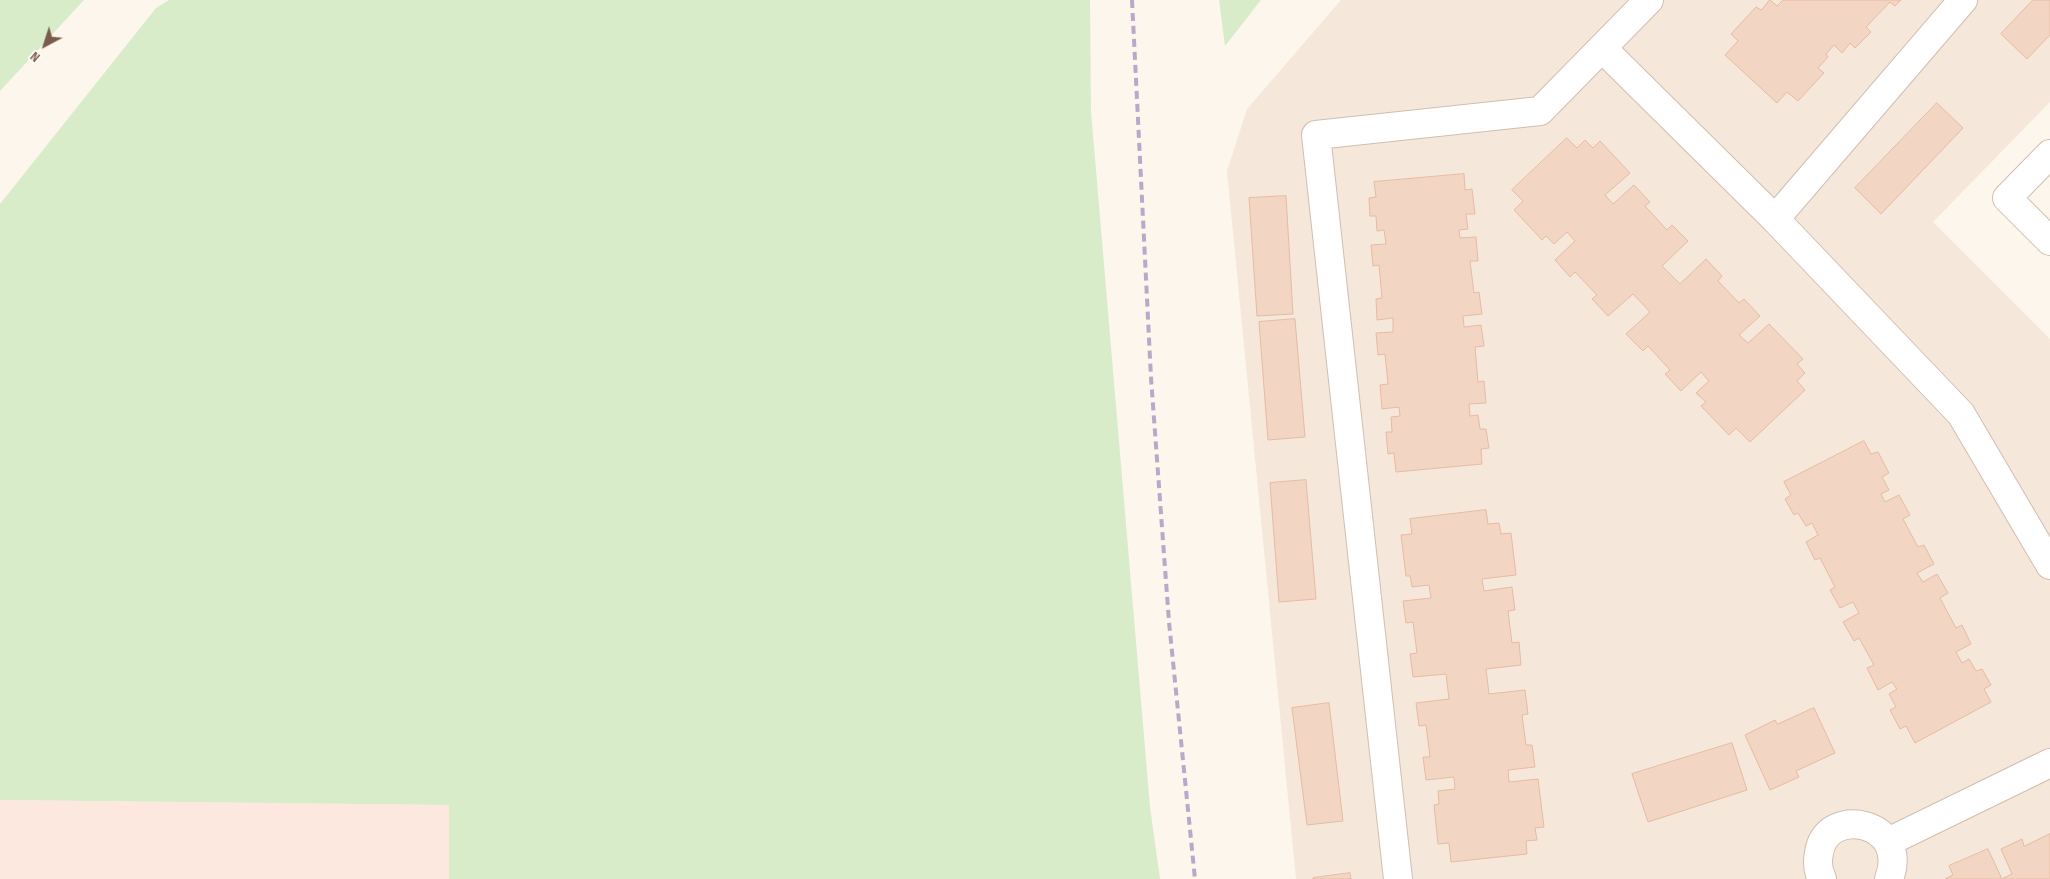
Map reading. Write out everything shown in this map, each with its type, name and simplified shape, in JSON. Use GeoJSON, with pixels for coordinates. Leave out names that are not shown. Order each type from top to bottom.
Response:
{"type":"FeatureCollection","features":[{"type":"Feature","properties":{"kind":"street"},"geometry":{"type":"LineString","coordinates":[[1398,879],[1316,135],[1540,111],[1649,0]]}},
{"type":"Feature","properties":{"kind":"street"},"geometry":{"type":"LineString","coordinates":[[1775,218],[1963,0]]}},
{"type":"Feature","properties":{"kind":"street"},"geometry":{"type":"LineString","coordinates":[[1602,48],[1775,218],[1961,414],[2050,565]]}},
{"type":"Feature","properties":{"kind":"street"},"geometry":{"type":"LineString","coordinates":[[2050,154],[2007,198],[2050,241]]}},
{"type":"Feature","properties":{"kind":"street"},"geometry":{"type":"LineString","coordinates":[[1888,842],[2050,763]]}},
{"type":"Feature","properties":{"kind":"street"},"geometry":{"type":"LineString","coordinates":[[1815,877],[1819,849],[1825,838],[1840,827],[1858,823],[1870,826],[1888,842],[1893,854],[1893,866],[1889,879]]}},
{"type":"Feature","properties":{"kind":"shaded area"},"geometry":{"type":"Polygon","coordinates":[[[1341,0],[2050,0],[2050,102],[1933,222],[2050,339],[2050,879],[1296,879],[1227,171],[1247,109],[1341,0]]]}},
{"type":"Feature","properties":{"kind":"shaded area"},"geometry":{"type":"Polygon","coordinates":[[[0,800],[449,805],[449,879],[0,879],[0,800]]]}},
{"type":"Feature","properties":{"kind":"green space"},"geometry":{"type":"Polygon","coordinates":[[[0,0],[84,0],[0,91],[0,0]]]}},
{"type":"Feature","properties":{"kind":"green space"},"geometry":{"type":"Polygon","coordinates":[[[169,0],[1090,0],[1091,111],[1150,807],[1160,879],[449,879],[449,805],[0,800],[0,204],[156,8],[169,0]]]}},
{"type":"Feature","properties":{"kind":"green space"},"geometry":{"type":"Polygon","coordinates":[[[1219,0],[1261,0],[1225,46],[1219,0]]]}},
{"type":"Feature","properties":{"kind":"building"},"geometry":{"type":"Polygon","coordinates":[[[1770,0],[1777,6],[1783,0],[1901,0],[1895,6],[1890,2],[1866,27],[1871,32],[1855,48],[1850,43],[1842,53],[1834,45],[1826,54],[1828,57],[1818,68],[1824,73],[1798,101],[1787,92],[1777,103],[1725,55],[1738,41],[1731,34],[1756,7],[1761,10],[1770,0]]]}},
{"type":"Feature","properties":{"kind":"building"},"geometry":{"type":"Polygon","coordinates":[[[2033,0],[2050,0],[2050,35],[2027,59],[2001,34],[2033,0]]]}},
{"type":"Feature","properties":{"kind":"building"},"geometry":{"type":"Polygon","coordinates":[[[1937,103],[1963,128],[1881,214],[1855,188],[1937,103]]]}},
{"type":"Feature","properties":{"kind":"building"},"geometry":{"type":"Polygon","coordinates":[[[1567,138],[1577,148],[1585,140],[1593,148],[1600,141],[1630,173],[1605,195],[1613,204],[1634,185],[1650,202],[1645,206],[1667,230],[1672,225],[1688,241],[1662,266],[1680,284],[1706,259],[1722,276],[1718,281],[1739,303],[1744,299],[1760,316],[1739,335],[1748,343],[1769,324],[1803,359],[1797,364],[1805,373],[1797,381],[1805,390],[1750,442],[1736,428],[1729,435],[1701,406],[1706,402],[1696,393],[1709,381],[1701,372],[1681,391],[1665,374],[1670,370],[1648,346],[1643,351],[1626,334],[1650,312],[1633,294],[1608,316],[1592,299],[1597,295],[1575,272],[1570,277],[1555,260],[1575,241],[1567,232],[1554,244],[1546,236],[1542,240],[1514,210],[1523,201],[1512,190],[1567,138]]]}},
{"type":"Feature","properties":{"kind":"building"},"geometry":{"type":"Polygon","coordinates":[[[1464,174],[1465,190],[1472,189],[1475,214],[1466,214],[1468,229],[1459,230],[1460,238],[1476,237],[1478,261],[1470,261],[1474,293],[1479,292],[1482,314],[1463,316],[1464,327],[1481,325],[1484,346],[1475,347],[1478,382],[1484,381],[1486,403],[1469,404],[1470,416],[1478,415],[1480,429],[1486,429],[1489,448],[1481,449],[1482,464],[1396,472],[1394,453],[1388,454],[1386,432],[1392,432],[1391,417],[1400,416],[1399,407],[1382,409],[1380,385],[1388,384],[1385,354],[1378,355],[1376,333],[1393,332],[1393,318],[1377,320],[1376,299],[1382,298],[1379,265],[1373,266],[1371,245],[1386,244],[1384,230],[1377,231],[1376,216],[1370,216],[1369,198],[1376,197],[1374,182],[1464,174]]]}},
{"type":"Feature","properties":{"kind":"building"},"geometry":{"type":"Polygon","coordinates":[[[1286,196],[1293,314],[1257,316],[1249,198],[1286,196]]]}},
{"type":"Feature","properties":{"kind":"building"},"geometry":{"type":"Polygon","coordinates":[[[1295,319],[1305,437],[1268,440],[1259,322],[1295,319]]]}},
{"type":"Feature","properties":{"kind":"building"},"geometry":{"type":"Polygon","coordinates":[[[1864,441],[1871,454],[1878,452],[1889,473],[1882,477],[1889,490],[1881,494],[1885,502],[1899,495],[1910,515],[1903,519],[1918,547],[1924,545],[1934,564],[1917,573],[1923,582],[1937,574],[1948,593],[1940,598],[1956,628],[1962,625],[1971,644],[1956,652],[1962,663],[1969,659],[1976,671],[1982,669],[1991,685],[1984,689],[1991,702],[1915,743],[1906,726],[1900,729],[1890,710],[1896,707],[1889,694],[1897,689],[1892,682],[1878,690],[1867,668],[1874,665],[1859,638],[1854,641],[1843,622],[1859,613],[1853,602],[1840,608],[1830,590],[1835,587],[1820,558],[1815,560],[1806,542],[1818,535],[1812,523],[1806,526],[1798,513],[1794,515],[1785,499],[1791,495],[1784,482],[1864,441]]]}},
{"type":"Feature","properties":{"kind":"building"},"geometry":{"type":"Polygon","coordinates":[[[1306,480],[1316,599],[1279,602],[1270,483],[1306,480]]]}},
{"type":"Feature","properties":{"kind":"building"},"geometry":{"type":"Polygon","coordinates":[[[1486,510],[1488,524],[1499,523],[1501,534],[1511,533],[1516,575],[1482,579],[1484,591],[1512,587],[1515,610],[1508,611],[1512,643],[1519,642],[1521,665],[1486,669],[1489,694],[1525,690],[1528,714],[1522,715],[1526,745],[1532,745],[1535,767],[1508,770],[1509,782],[1538,779],[1544,827],[1535,828],[1537,840],[1526,841],[1527,854],[1451,862],[1449,843],[1438,844],[1434,805],[1439,804],[1438,791],[1455,789],[1454,777],[1426,780],[1423,757],[1430,757],[1426,725],[1419,726],[1416,703],[1449,699],[1446,674],[1413,677],[1410,654],[1417,653],[1413,622],[1406,623],[1403,601],[1431,598],[1429,585],[1412,587],[1410,576],[1406,576],[1401,535],[1412,534],[1410,519],[1486,510]]]}},
{"type":"Feature","properties":{"kind":"building"},"geometry":{"type":"Polygon","coordinates":[[[1329,703],[1343,821],[1307,825],[1292,708],[1329,703]]]}},
{"type":"Feature","properties":{"kind":"building"},"geometry":{"type":"Polygon","coordinates":[[[1814,708],[1835,753],[1796,771],[1799,777],[1770,790],[1745,735],[1775,720],[1777,724],[1814,708]]]}},
{"type":"Feature","properties":{"kind":"building"},"geometry":{"type":"Polygon","coordinates":[[[1732,743],[1747,790],[1648,822],[1632,774],[1732,743]]]}},
{"type":"Feature","properties":{"kind":"building"},"geometry":{"type":"Polygon","coordinates":[[[2050,834],[2050,879],[2002,879],[2012,874],[2001,849],[2022,839],[2024,846],[2050,834]]]}},
{"type":"Feature","properties":{"kind":"building"},"geometry":{"type":"Polygon","coordinates":[[[1988,849],[2002,879],[1945,879],[1953,875],[1949,866],[1988,849]]]}},
{"type":"Feature","properties":{"kind":"building"},"geometry":{"type":"Polygon","coordinates":[[[1350,873],[1351,879],[1313,879],[1313,878],[1350,873]]]}},
{"type":"Feature","properties":{"kind":"railway"},"geometry":{"type":"LineString","coordinates":[[1132,0],[1151,378],[1169,622],[1195,879]]}}]}
